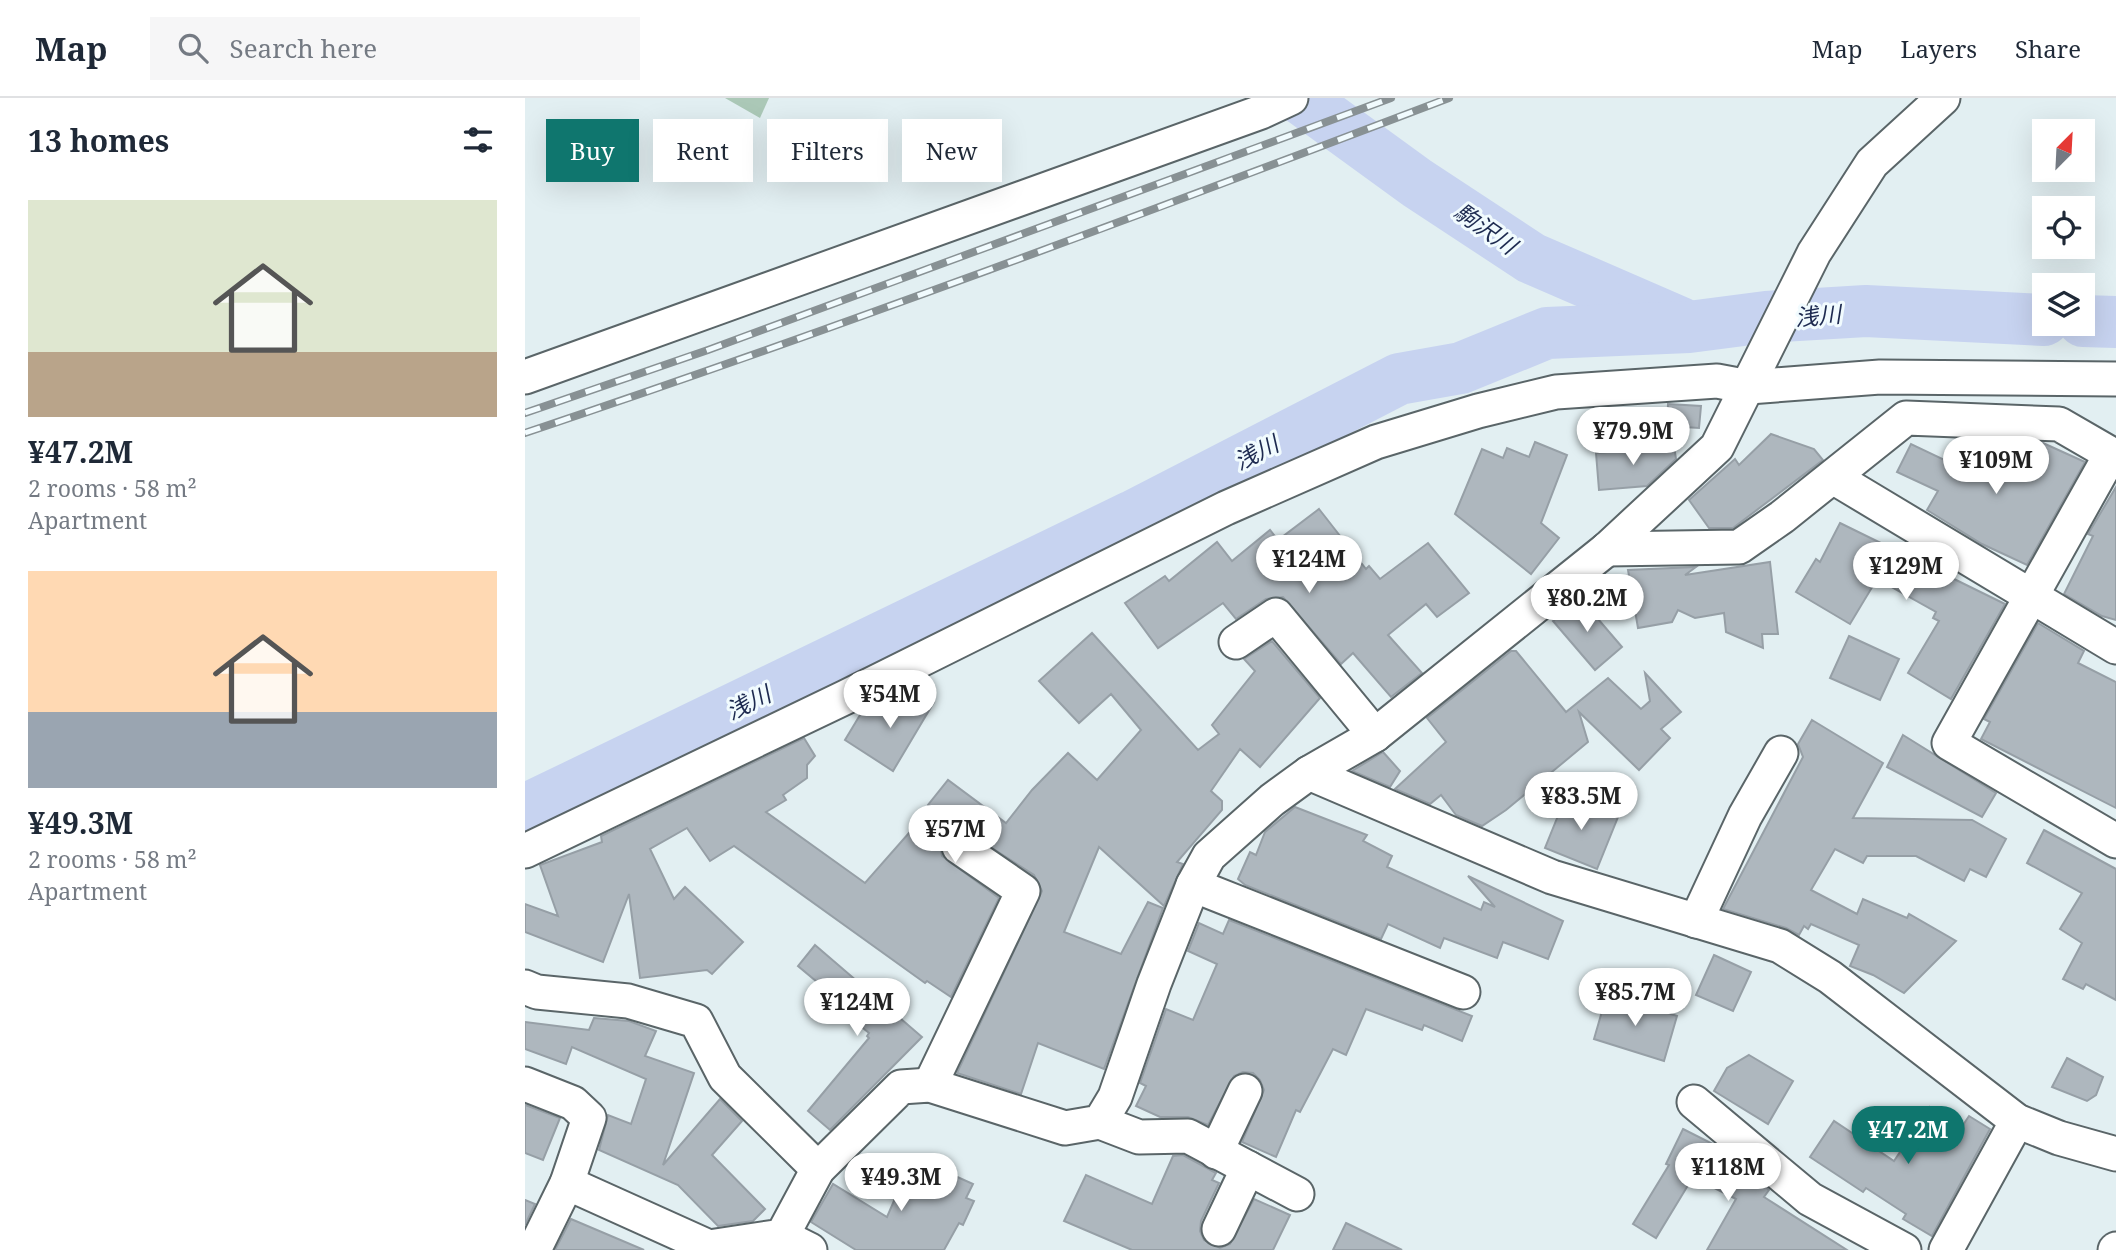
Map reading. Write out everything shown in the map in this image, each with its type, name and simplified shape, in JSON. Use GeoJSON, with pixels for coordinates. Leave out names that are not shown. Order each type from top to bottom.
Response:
{"type":"FeatureCollection","features":[{"type":"Feature","properties":{"kind":"street"},"geometry":{"type":"LineString","coordinates":[[525,377],[1261,112],[1291,98]]}},
{"type":"Feature","properties":{"kind":"street"},"geometry":{"type":"LineString","coordinates":[[1100,1122],[1115,1097],[1154,984],[1193,885],[1209,856],[1272,800],[1309,773],[1375,734],[1607,549],[1717,447],[1814,254],[1872,163],[1943,98]]}},
{"type":"Feature","properties":{"kind":"street"},"geometry":{"type":"LineString","coordinates":[[525,851],[846,697],[1226,508],[1376,442],[1556,392],[1717,381],[1749,387],[1880,377],[2116,379]]}},
{"type":"Feature","properties":{"kind":"street"},"geometry":{"type":"LineString","coordinates":[[1607,549],[1739,547],[1906,418],[2059,424],[2113,456],[2029,596],[1949,743],[2116,841]]}},
{"type":"Feature","properties":{"kind":"street"},"geometry":{"type":"LineString","coordinates":[[1833,477],[2116,647]]}},
{"type":"Feature","properties":{"kind":"street"},"geometry":{"type":"LineString","coordinates":[[1236,642],[1276,615],[1375,734]]}},
{"type":"Feature","properties":{"kind":"street"},"geometry":{"type":"LineString","coordinates":[[1696,921],[1745,816],[1781,753]]}},
{"type":"Feature","properties":{"kind":"street"},"geometry":{"type":"LineString","coordinates":[[1309,773],[1552,877],[1780,946],[1830,977],[2017,1121],[2059,1138],[2116,1154]]}},
{"type":"Feature","properties":{"kind":"street"},"geometry":{"type":"LineString","coordinates":[[930,1085],[1023,891],[959,847]]}},
{"type":"Feature","properties":{"kind":"street"},"geometry":{"type":"LineString","coordinates":[[1193,885],[1463,992]]}},
{"type":"Feature","properties":{"kind":"street"},"geometry":{"type":"LineString","coordinates":[[525,987],[537,992],[628,1001],[696,1021],[725,1077],[818,1169]]}},
{"type":"Feature","properties":{"kind":"street"},"geometry":{"type":"LineString","coordinates":[[525,1084],[573,1103],[589,1118],[567,1183],[534,1250]]}},
{"type":"Feature","properties":{"kind":"street"},"geometry":{"type":"LineString","coordinates":[[567,1183],[707,1248],[796,1243],[818,1169],[901,1087],[930,1085],[1065,1128],[1100,1122],[1139,1137],[1188,1136],[1297,1194]]}},
{"type":"Feature","properties":{"kind":"street"},"geometry":{"type":"LineString","coordinates":[[1216,1152],[1245,1091]]}},
{"type":"Feature","properties":{"kind":"street"},"geometry":{"type":"LineString","coordinates":[[1694,1102],[1810,1199],[1904,1250]]}},
{"type":"Feature","properties":{"kind":"street"},"geometry":{"type":"LineString","coordinates":[[1946,1250],[2017,1121]]}},
{"type":"Feature","properties":{"kind":"street"},"geometry":{"type":"LineString","coordinates":[[1219,1229],[1248,1168]]}},
{"type":"Feature","properties":{"kind":"green space"},"geometry":{"type":"Polygon","coordinates":[[[725,98],[769,98],[760,118],[725,98]]]}},
{"type":"Feature","properties":{"kind":"building"},"geometry":{"type":"Polygon","coordinates":[[[1668,404],[1701,406],[1699,428],[1667,426],[1668,404]]]}},
{"type":"Feature","properties":{"kind":"building"},"geometry":{"type":"Polygon","coordinates":[[[1771,434],[1814,449],[1823,460],[1733,528],[1709,528],[1689,500],[1735,459],[1739,465],[1771,434]]]}},
{"type":"Feature","properties":{"kind":"building"},"geometry":{"type":"Polygon","coordinates":[[[1535,442],[1567,455],[1541,523],[1559,538],[1531,574],[1455,514],[1482,449],[1503,458],[1507,448],[1529,457],[1535,442]]]}},
{"type":"Feature","properties":{"kind":"building"},"geometry":{"type":"Polygon","coordinates":[[[2043,443],[2085,462],[2027,565],[1982,544],[1927,510],[1938,491],[1897,472],[1911,444],[1959,467],[1971,447],[2025,479],[2043,443]]]}},
{"type":"Feature","properties":{"kind":"building"},"geometry":{"type":"Polygon","coordinates":[[[1674,446],[1676,459],[1647,486],[1599,490],[1596,453],[1674,446]]]}},
{"type":"Feature","properties":{"kind":"building"},"geometry":{"type":"Polygon","coordinates":[[[2116,487],[2116,620],[2102,616],[2064,594],[2093,536],[2088,534],[2116,487]]]}},
{"type":"Feature","properties":{"kind":"building"},"geometry":{"type":"Polygon","coordinates":[[[1319,509],[1366,569],[1369,566],[1380,579],[1428,543],[1469,593],[1437,617],[1426,604],[1388,635],[1422,673],[1391,697],[1353,653],[1341,664],[1283,597],[1266,599],[1236,619],[1223,603],[1158,648],[1125,603],[1165,576],[1169,581],[1217,542],[1232,561],[1270,530],[1278,540],[1319,509]]]}},
{"type":"Feature","properties":{"kind":"building"},"geometry":{"type":"Polygon","coordinates":[[[1840,523],[2005,604],[1951,699],[1908,673],[1939,621],[1933,618],[1936,612],[1877,579],[1850,624],[1796,592],[1816,559],[1820,562],[1840,523]]]}},
{"type":"Feature","properties":{"kind":"building"},"geometry":{"type":"Polygon","coordinates":[[[1770,562],[1778,634],[1762,634],[1763,648],[1726,632],[1724,613],[1695,618],[1678,610],[1672,622],[1638,628],[1628,570],[1696,567],[1685,575],[1770,562]]]}},
{"type":"Feature","properties":{"kind":"building"},"geometry":{"type":"Polygon","coordinates":[[[1580,598],[1622,647],[1595,670],[1553,621],[1580,598]]]}},
{"type":"Feature","properties":{"kind":"building"},"geometry":{"type":"Polygon","coordinates":[[[2038,623],[2084,651],[2078,663],[2116,682],[2116,808],[1981,739],[1990,722],[1984,719],[2038,623]]]}},
{"type":"Feature","properties":{"kind":"building"},"geometry":{"type":"Polygon","coordinates":[[[1092,633],[1198,750],[1219,734],[1212,725],[1255,671],[1244,659],[1272,641],[1320,698],[1260,767],[1240,749],[1211,791],[1222,801],[1222,810],[1177,862],[1183,864],[1164,906],[1099,847],[1064,932],[1121,954],[1148,902],[1163,908],[1104,1069],[1038,1043],[1021,1094],[957,1073],[1042,891],[1034,875],[961,828],[951,829],[944,836],[940,846],[942,856],[999,898],[951,997],[927,981],[925,983],[734,846],[710,861],[687,828],[650,849],[674,899],[685,887],[743,942],[712,974],[707,970],[640,978],[629,894],[603,962],[525,932],[525,904],[558,916],[540,865],[602,842],[601,836],[804,738],[815,756],[807,765],[807,778],[783,795],[786,800],[766,812],[865,883],[931,808],[928,805],[948,780],[1006,823],[1032,790],[1068,753],[1097,780],[1141,730],[1111,694],[1079,723],[1039,681],[1092,633]]]}},
{"type":"Feature","properties":{"kind":"building"},"geometry":{"type":"Polygon","coordinates":[[[1849,636],[1899,659],[1880,700],[1830,678],[1849,636]]]}},
{"type":"Feature","properties":{"kind":"building"},"geometry":{"type":"Polygon","coordinates":[[[1511,651],[1516,651],[1566,712],[1608,678],[1641,709],[1650,701],[1645,673],[1681,712],[1661,729],[1670,738],[1639,770],[1579,712],[1588,742],[1506,810],[1482,826],[1456,815],[1441,795],[1430,804],[1395,789],[1446,742],[1427,718],[1511,651]]]}},
{"type":"Feature","properties":{"kind":"building"},"geometry":{"type":"Polygon","coordinates":[[[913,689],[934,702],[893,771],[845,740],[863,710],[870,707],[892,720],[913,689]]]}},
{"type":"Feature","properties":{"kind":"building"},"geometry":{"type":"Polygon","coordinates":[[[1812,720],[1883,763],[1853,818],[1972,820],[2006,839],[1986,877],[1970,869],[1964,881],[1916,856],[1867,856],[1863,863],[1835,849],[1811,890],[1857,914],[1863,899],[1907,918],[1909,914],[1956,941],[1904,993],[1873,975],[1850,966],[1859,945],[1811,924],[1808,929],[1804,926],[1799,935],[1786,928],[1723,909],[1803,757],[1798,744],[1812,720]]]}},
{"type":"Feature","properties":{"kind":"building"},"geometry":{"type":"Polygon","coordinates":[[[1903,735],[1996,793],[1982,817],[1887,767],[1903,735]]]}},
{"type":"Feature","properties":{"kind":"building"},"geometry":{"type":"Polygon","coordinates":[[[1383,752],[1400,771],[1390,787],[1352,771],[1383,752]]]}},
{"type":"Feature","properties":{"kind":"building"},"geometry":{"type":"Polygon","coordinates":[[[1566,796],[1618,817],[1597,869],[1545,848],[1566,796]]]}},
{"type":"Feature","properties":{"kind":"building"},"geometry":{"type":"Polygon","coordinates":[[[1295,807],[1367,835],[1363,841],[1392,856],[1387,867],[1481,910],[1484,902],[1495,907],[1468,876],[1563,921],[1548,959],[1503,942],[1497,958],[1444,938],[1440,948],[1388,924],[1381,939],[1245,885],[1238,879],[1250,852],[1256,855],[1265,832],[1295,807]]]}},
{"type":"Feature","properties":{"kind":"building"},"geometry":{"type":"Polygon","coordinates":[[[2044,830],[2116,869],[2116,1000],[2086,984],[2083,989],[2063,979],[2082,943],[2060,929],[2082,893],[2027,863],[2044,830]]]}},
{"type":"Feature","properties":{"kind":"building"},"geometry":{"type":"Polygon","coordinates":[[[1229,920],[1472,1016],[1462,1041],[1424,1025],[1422,1030],[1366,1009],[1346,1055],[1333,1049],[1300,1112],[1296,1110],[1276,1157],[1242,1142],[1264,1090],[1253,1073],[1243,1072],[1234,1076],[1208,1125],[1188,1117],[1160,1117],[1136,1106],[1146,1086],[1140,1083],[1166,1009],[1193,1020],[1217,964],[1188,951],[1199,923],[1223,934],[1229,920]]]}},
{"type":"Feature","properties":{"kind":"building"},"geometry":{"type":"Polygon","coordinates":[[[815,945],[922,1037],[830,1130],[808,1111],[869,1038],[869,1033],[831,1002],[835,997],[798,966],[815,945]]]}},
{"type":"Feature","properties":{"kind":"building"},"geometry":{"type":"Polygon","coordinates":[[[1714,955],[1751,972],[1733,1011],[1696,995],[1714,955]]]}},
{"type":"Feature","properties":{"kind":"building"},"geometry":{"type":"Polygon","coordinates":[[[1607,994],[1677,1016],[1664,1061],[1594,1039],[1607,994]]]}},
{"type":"Feature","properties":{"kind":"building"},"geometry":{"type":"Polygon","coordinates":[[[594,1018],[629,1021],[656,1031],[645,1056],[694,1073],[663,1165],[720,1099],[742,1121],[712,1155],[765,1209],[753,1221],[718,1226],[678,1185],[599,1150],[608,1115],[631,1124],[646,1079],[572,1047],[566,1064],[525,1049],[525,1022],[589,1030],[594,1018]]]}},
{"type":"Feature","properties":{"kind":"building"},"geometry":{"type":"Polygon","coordinates":[[[1749,1055],[1793,1081],[1768,1124],[1714,1091],[1727,1068],[1749,1055]]]}},
{"type":"Feature","properties":{"kind":"building"},"geometry":{"type":"Polygon","coordinates":[[[2067,1058],[2103,1077],[2096,1095],[2087,1101],[2052,1087],[2067,1058]]]}},
{"type":"Feature","properties":{"kind":"building"},"geometry":{"type":"Polygon","coordinates":[[[525,1105],[560,1118],[543,1160],[525,1153],[525,1105]]]}},
{"type":"Feature","properties":{"kind":"building"},"geometry":{"type":"Polygon","coordinates":[[[1930,1107],[1961,1128],[1969,1116],[1990,1129],[1932,1236],[1903,1219],[1906,1214],[1866,1188],[1863,1192],[1810,1157],[1834,1121],[1894,1161],[1930,1107]]]}},
{"type":"Feature","properties":{"kind":"building"},"geometry":{"type":"Polygon","coordinates":[[[1683,1129],[1715,1145],[1769,1190],[1764,1197],[1847,1250],[1707,1250],[1736,1199],[1693,1177],[1656,1238],[1633,1224],[1669,1165],[1666,1164],[1683,1129]]]}},
{"type":"Feature","properties":{"kind":"building"},"geometry":{"type":"Polygon","coordinates":[[[1183,1155],[1216,1173],[1212,1180],[1219,1183],[1201,1221],[1200,1231],[1204,1240],[1220,1248],[1230,1244],[1254,1199],[1290,1215],[1273,1250],[1132,1250],[1064,1221],[1086,1175],[1152,1204],[1173,1156],[1183,1155]]]}},
{"type":"Feature","properties":{"kind":"building"},"geometry":{"type":"Polygon","coordinates":[[[913,1157],[973,1184],[966,1198],[974,1201],[963,1225],[959,1223],[944,1250],[856,1250],[811,1222],[833,1184],[887,1217],[913,1157]]]}},
{"type":"Feature","properties":{"kind":"building"},"geometry":{"type":"Polygon","coordinates":[[[525,1200],[535,1204],[525,1225],[525,1200]]]}},
{"type":"Feature","properties":{"kind":"building"},"geometry":{"type":"Polygon","coordinates":[[[571,1219],[644,1250],[555,1250],[571,1219]]]}},
{"type":"Feature","properties":{"kind":"building"},"geometry":{"type":"Polygon","coordinates":[[[1346,1223],[1402,1250],[1333,1250],[1346,1223]]]}},
{"type":"Feature","properties":{"kind":"waterway","name":"駒沢川"},"geometry":{"type":"LineString","coordinates":[[1300,98],[1417,183],[1531,258],[1681,323]]}},
{"type":"Feature","properties":{"kind":"waterway","name":"浅川"},"geometry":{"type":"LineString","coordinates":[[525,810],[1133,516],[1399,379],[1461,368],[1547,333],[1689,327],[1766,317],[1866,311],[2032,319]]}},
{"type":"Feature","properties":{"kind":"waterway","name":"浅川"},"geometry":{"type":"LineString","coordinates":[[2095,321],[2116,322]]}},
{"type":"Feature","properties":{"kind":"railway"},"geometry":{"type":"LineString","coordinates":[[525,413],[708,350],[1391,98]]}},
{"type":"Feature","properties":{"kind":"railway"},"geometry":{"type":"LineString","coordinates":[[525,433],[873,312],[1449,98]]}}]}
